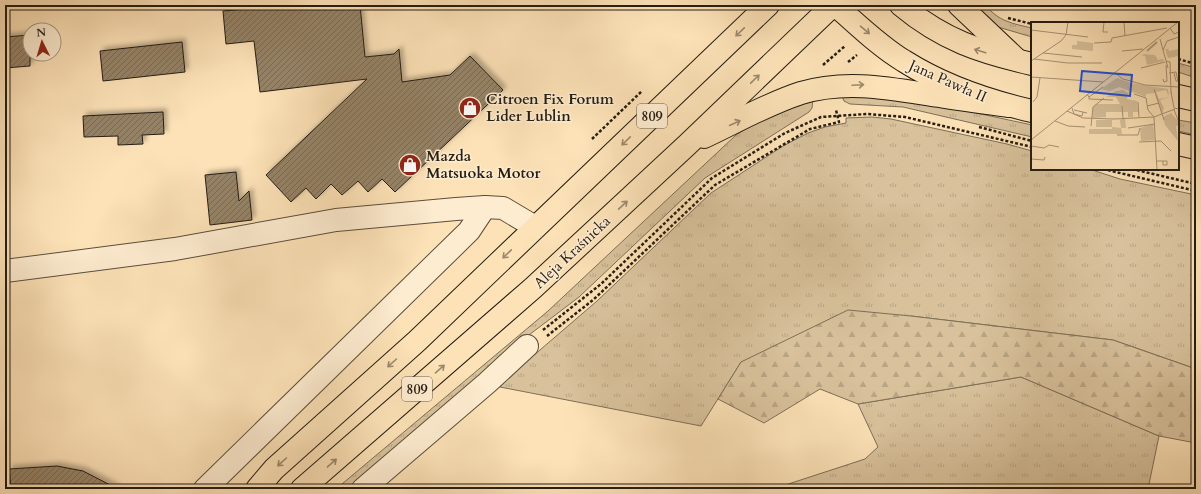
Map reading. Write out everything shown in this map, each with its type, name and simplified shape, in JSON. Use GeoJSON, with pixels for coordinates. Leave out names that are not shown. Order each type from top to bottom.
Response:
{"type":"FeatureCollection","features":[{"type":"Feature","properties":{"kind":"main road","name":"809"},"geometry":{"type":"LineString","coordinates":[[257,489],[274,469],[417,341],[768,5]]}},
{"type":"Feature","properties":{"kind":"main road","name":"Jana Pawła II"},"geometry":{"type":"LineString","coordinates":[[834,5],[903,60],[952,85],[1009,106],[1031,111]]}},
{"type":"Feature","properties":{"kind":"main road","name":"Aleja Kraśnicka"},"geometry":{"type":"LineString","coordinates":[[302,489],[532,288],[687,145],[834,5]]}},
{"type":"Feature","properties":{"kind":"main road"},"geometry":{"type":"LineString","coordinates":[[901,5],[931,28],[967,47],[1025,62]]}},
{"type":"Feature","properties":{"kind":"main road"},"geometry":{"type":"LineString","coordinates":[[959,5],[1025,62]]}},
{"type":"Feature","properties":{"kind":"main road"},"geometry":{"type":"LineString","coordinates":[[687,145],[769,105],[801,93],[831,87],[865,85],[1009,106]]}},
{"type":"Feature","properties":{"kind":"main road"},"geometry":{"type":"LineString","coordinates":[[1179,96],[1196,100]]}},
{"type":"Feature","properties":{"kind":"main road"},"geometry":{"type":"LineString","coordinates":[[1179,144],[1196,148]]}},
{"type":"Feature","properties":{"kind":"street"},"geometry":{"type":"LineString","coordinates":[[5,271],[175,249],[336,220],[485,207],[502,208],[535,227]]}},
{"type":"Feature","properties":{"kind":"street"},"geometry":{"type":"LineString","coordinates":[[205,489],[469,231],[485,207]]}},
{"type":"Feature","properties":{"kind":"street"},"geometry":{"type":"LineString","coordinates":[[363,489],[487,383],[527,346]]}},
{"type":"Feature","properties":{"kind":"path"},"geometry":{"type":"LineString","coordinates":[[1004,15],[1009,19],[1031,24]]}},
{"type":"Feature","properties":{"kind":"path"},"geometry":{"type":"LineString","coordinates":[[821,66],[847,44]]}},
{"type":"Feature","properties":{"kind":"path"},"geometry":{"type":"LineString","coordinates":[[1179,59],[1196,64]]}},
{"type":"Feature","properties":{"kind":"path"},"geometry":{"type":"LineString","coordinates":[[527,346],[545,338],[593,300],[715,186],[804,132],[823,124],[839,122],[836,108]]}},
{"type":"Feature","properties":{"kind":"path"},"geometry":{"type":"LineString","coordinates":[[527,346],[540,332],[600,284],[712,178],[785,133],[821,117],[873,114],[905,117],[1031,147]]}},
{"type":"Feature","properties":{"kind":"path"},"geometry":{"type":"LineString","coordinates":[[1107,170],[1196,191]]}},
{"type":"Feature","properties":{"kind":"path"},"geometry":{"type":"LineString","coordinates":[[1136,170],[1196,184]]}},
{"type":"Feature","properties":{"kind":"green space"},"geometry":{"type":"Polygon","coordinates":[[[970,5],[986,5],[995,15],[1006,21],[1031,28],[1031,37],[998,27],[970,5]]]}},
{"type":"Feature","properties":{"kind":"green space"},"geometry":{"type":"Polygon","coordinates":[[[1179,63],[1196,68],[1196,78],[1179,72],[1179,63]]]}},
{"type":"Feature","properties":{"kind":"green space"},"geometry":{"type":"Polygon","coordinates":[[[859,93],[953,108],[1031,125],[1031,137],[903,107],[850,104],[844,101],[841,94],[859,93]]]}},
{"type":"Feature","properties":{"kind":"green space"},"geometry":{"type":"Polygon","coordinates":[[[813,99],[812,108],[809,112],[705,178],[579,297],[525,338],[348,489],[336,489],[548,311],[736,135],[765,117],[813,99]]]}},
{"type":"Feature","properties":{"kind":"green space"},"geometry":{"type":"Polygon","coordinates":[[[872,117],[891,119],[1007,144],[1031,151],[1031,170],[1092,170],[1120,179],[1196,195],[1196,369],[1113,340],[911,316],[741,362],[701,426],[500,387],[519,368],[597,301],[711,193],[783,146],[808,133],[825,127],[846,123],[846,118],[872,117]]]}},
{"type":"Feature","properties":{"kind":"green space"},"geometry":{"type":"Polygon","coordinates":[[[1179,120],[1196,123],[1196,135],[1179,131],[1179,120]]]}},
{"type":"Feature","properties":{"kind":"green space"},"geometry":{"type":"Polygon","coordinates":[[[848,310],[1113,340],[1196,369],[1196,443],[1159,436],[1021,377],[858,404],[820,389],[764,423],[718,399],[741,362],[848,310]]]}},
{"type":"Feature","properties":{"kind":"green space"},"geometry":{"type":"Polygon","coordinates":[[[1021,377],[1159,436],[1148,489],[773,489],[865,459],[878,447],[858,404],[1021,377]]]}},
{"type":"Feature","properties":{"kind":"building"},"geometry":{"type":"Polygon","coordinates":[[[247,5],[360,5],[365,57],[394,54],[399,49],[402,82],[450,75],[470,56],[503,90],[395,192],[382,179],[368,192],[358,181],[342,195],[331,184],[316,199],[306,188],[291,202],[266,175],[367,79],[260,92],[254,41],[226,44],[223,11],[247,9],[247,5]]]}},
{"type":"Feature","properties":{"kind":"building"},"geometry":{"type":"Polygon","coordinates":[[[22,36],[22,62],[30,62],[30,66],[5,68],[5,37],[22,36]]]}},
{"type":"Feature","properties":{"kind":"building"},"geometry":{"type":"Polygon","coordinates":[[[182,42],[185,72],[103,81],[100,51],[182,42]]]}},
{"type":"Feature","properties":{"kind":"building"},"geometry":{"type":"Polygon","coordinates":[[[163,112],[164,134],[142,135],[143,144],[118,145],[118,136],[84,137],[83,116],[163,112]]]}},
{"type":"Feature","properties":{"kind":"building"},"geometry":{"type":"Polygon","coordinates":[[[236,172],[239,201],[249,191],[252,220],[210,225],[205,175],[236,172]]]}},
{"type":"Feature","properties":{"kind":"building"},"geometry":{"type":"Polygon","coordinates":[[[57,466],[83,471],[118,489],[11,489],[9,469],[57,466]]]}},
{"type":"Feature","properties":{"kind":"place","name":"Citroen Fix Forum Lider Lublin"},"geometry":{"type":"Point","coordinates":[470,108]}},
{"type":"Feature","properties":{"kind":"place","name":"Mazda Matsuoka Motor"},"geometry":{"type":"Point","coordinates":[410,165]}}]}
